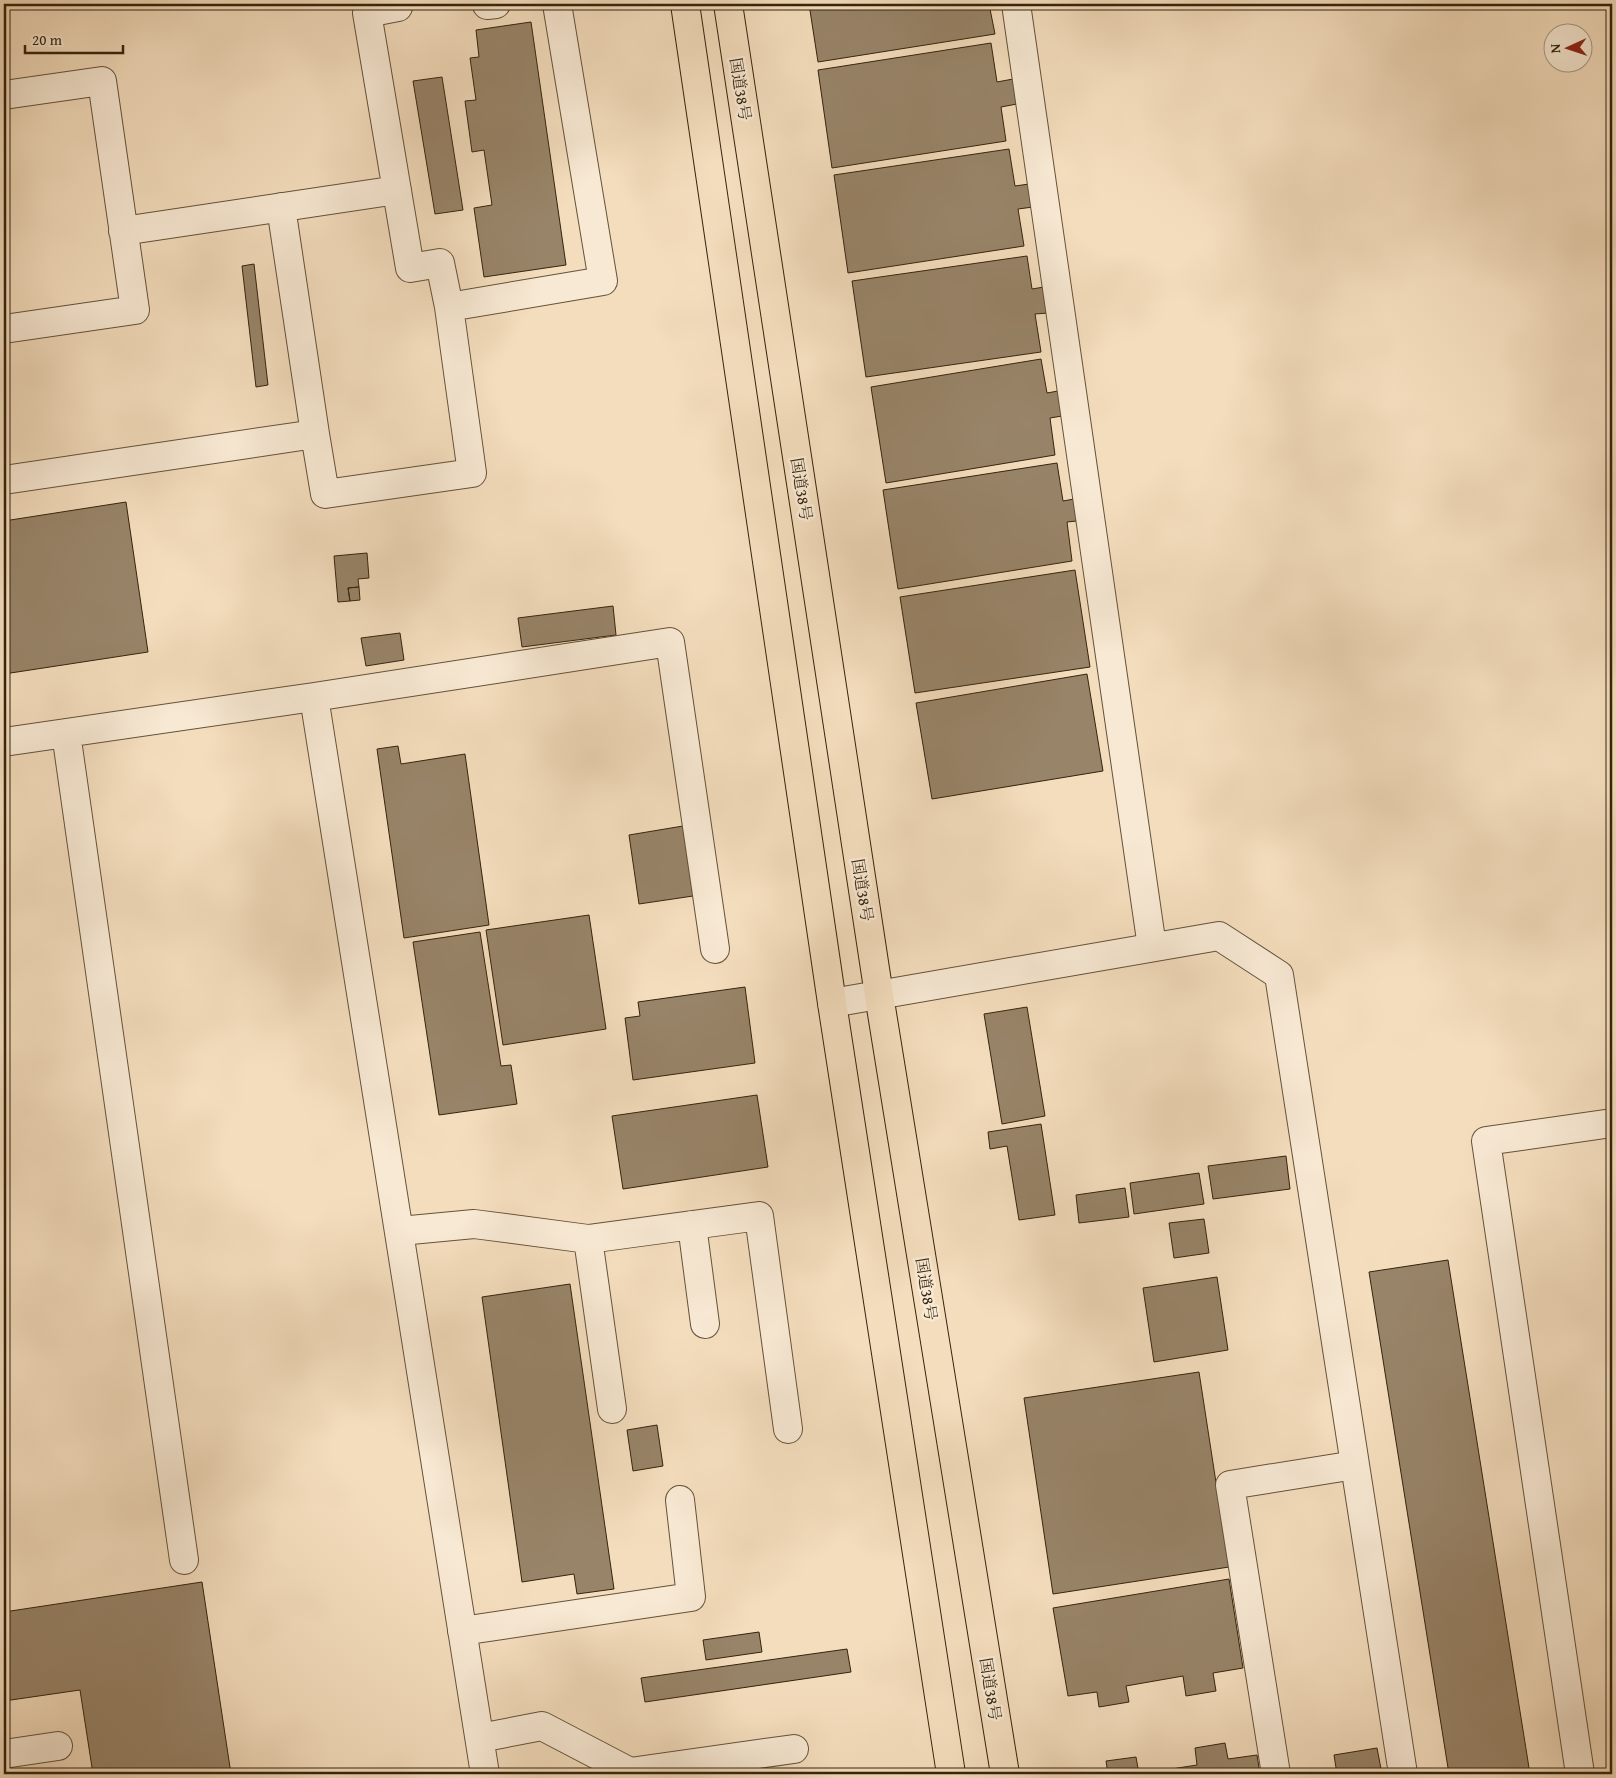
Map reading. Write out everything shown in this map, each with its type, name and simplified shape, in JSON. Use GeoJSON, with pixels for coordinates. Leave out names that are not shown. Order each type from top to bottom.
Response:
{"type":"FeatureCollection","features":[{"type":"Feature","properties":{"kind":"highway"},"geometry":{"type":"LineString","coordinates":[[684,4],[832,1003],[951,1774]]}},
{"type":"Feature","properties":{"kind":"highway","name":"国道38号"},"geometry":{"type":"LineString","coordinates":[[728,4],[879,995],[1005,1774]]}},
{"type":"Feature","properties":{"kind":"street"},"geometry":{"type":"LineString","coordinates":[[281,207],[325,494],[472,473],[449,307],[440,263],[410,268],[367,13],[398,8],[398,4]]}},
{"type":"Feature","properties":{"kind":"street"},"geometry":{"type":"LineString","coordinates":[[487,4],[496,4]]}},
{"type":"Feature","properties":{"kind":"street"},"geometry":{"type":"LineString","coordinates":[[449,307],[603,281],[557,4]]}},
{"type":"Feature","properties":{"kind":"street"},"geometry":{"type":"LineString","coordinates":[[1016,4],[1152,947]]}},
{"type":"Feature","properties":{"kind":"street"},"geometry":{"type":"LineString","coordinates":[[4,95],[102,81],[135,310],[4,329]]}},
{"type":"Feature","properties":{"kind":"street"},"geometry":{"type":"LineString","coordinates":[[124,231],[397,190]]}},
{"type":"Feature","properties":{"kind":"street"},"geometry":{"type":"LineString","coordinates":[[4,480],[315,434]]}},
{"type":"Feature","properties":{"kind":"street"},"geometry":{"type":"LineString","coordinates":[[4,742],[670,642],[715,949]]}},
{"type":"Feature","properties":{"kind":"street"},"geometry":{"type":"LineString","coordinates":[[314,696],[485,1774]]}},
{"type":"Feature","properties":{"kind":"street"},"geometry":{"type":"LineString","coordinates":[[66,733],[184,1560]]}},
{"type":"Feature","properties":{"kind":"street"},"geometry":{"type":"LineString","coordinates":[[832,1003],[1219,936],[1279,976],[1403,1774]]}},
{"type":"Feature","properties":{"kind":"street"},"geometry":{"type":"LineString","coordinates":[[1580,1774],[1486,1141],[1612,1123]]}},
{"type":"Feature","properties":{"kind":"street"},"geometry":{"type":"LineString","coordinates":[[400,1231],[474,1224],[588,1239],[759,1216],[788,1429]]}},
{"type":"Feature","properties":{"kind":"street"},"geometry":{"type":"LineString","coordinates":[[692,1225],[705,1324]]}},
{"type":"Feature","properties":{"kind":"street"},"geometry":{"type":"LineString","coordinates":[[588,1239],[612,1409]]}},
{"type":"Feature","properties":{"kind":"street"},"geometry":{"type":"LineString","coordinates":[[1276,1774],[1230,1485],[1355,1464]]}},
{"type":"Feature","properties":{"kind":"street"},"geometry":{"type":"LineString","coordinates":[[462,1631],[691,1597],[680,1500]]}},
{"type":"Feature","properties":{"kind":"street"},"geometry":{"type":"LineString","coordinates":[[480,1738],[542,1726],[630,1772],[794,1749]]}},
{"type":"Feature","properties":{"kind":"street"},"geometry":{"type":"LineString","coordinates":[[4,1754],[58,1746]]}},
{"type":"Feature","properties":{"kind":"building"},"geometry":{"type":"Polygon","coordinates":[[[809,4],[989,4],[995,34],[818,62],[809,4]]]}},
{"type":"Feature","properties":{"kind":"building"},"geometry":{"type":"Polygon","coordinates":[[[531,22],[566,265],[484,277],[474,208],[492,205],[484,150],[472,152],[465,101],[476,100],[470,58],[479,57],[476,30],[531,22]]]}},
{"type":"Feature","properties":{"kind":"building"},"geometry":{"type":"Polygon","coordinates":[[[991,43],[997,82],[1013,79],[1017,104],[1001,107],[1006,141],[832,168],[818,70],[991,43]]]}},
{"type":"Feature","properties":{"kind":"building"},"geometry":{"type":"Polygon","coordinates":[[[442,77],[463,210],[435,214],[413,81],[442,77]]]}},
{"type":"Feature","properties":{"kind":"building"},"geometry":{"type":"Polygon","coordinates":[[[1009,149],[1015,186],[1029,184],[1033,207],[1018,209],[1024,246],[848,273],[834,175],[1009,149]]]}},
{"type":"Feature","properties":{"kind":"building"},"geometry":{"type":"Polygon","coordinates":[[[1027,256],[1032,289],[1044,287],[1048,313],[1035,314],[1041,352],[866,377],[852,281],[1027,256]]]}},
{"type":"Feature","properties":{"kind":"building"},"geometry":{"type":"Polygon","coordinates":[[[254,264],[268,385],[256,387],[242,266],[254,264]]]}},
{"type":"Feature","properties":{"kind":"building"},"geometry":{"type":"Polygon","coordinates":[[[1041,359],[1047,393],[1058,391],[1062,416],[1050,418],[1055,455],[886,483],[871,387],[1041,359]]]}},
{"type":"Feature","properties":{"kind":"building"},"geometry":{"type":"Polygon","coordinates":[[[1057,463],[1063,501],[1074,499],[1077,521],[1067,522],[1072,561],[898,589],[883,490],[1057,463]]]}},
{"type":"Feature","properties":{"kind":"building"},"geometry":{"type":"Polygon","coordinates":[[[126,502],[148,652],[4,674],[4,521],[126,502]]]}},
{"type":"Feature","properties":{"kind":"building"},"geometry":{"type":"Polygon","coordinates":[[[367,553],[369,578],[358,579],[359,587],[348,588],[350,601],[338,602],[334,556],[367,553]]]}},
{"type":"Feature","properties":{"kind":"building"},"geometry":{"type":"Polygon","coordinates":[[[1075,570],[1090,667],[915,693],[900,597],[1075,570]]]}},
{"type":"Feature","properties":{"kind":"building"},"geometry":{"type":"Polygon","coordinates":[[[359,587],[360,600],[350,601],[348,588],[359,587]]]}},
{"type":"Feature","properties":{"kind":"building"},"geometry":{"type":"Polygon","coordinates":[[[613,606],[616,635],[522,647],[518,618],[613,606]]]}},
{"type":"Feature","properties":{"kind":"building"},"geometry":{"type":"Polygon","coordinates":[[[400,633],[404,660],[366,666],[361,638],[400,633]]]}},
{"type":"Feature","properties":{"kind":"building"},"geometry":{"type":"Polygon","coordinates":[[[1087,674],[1103,771],[932,799],[916,703],[1087,674]]]}},
{"type":"Feature","properties":{"kind":"building"},"geometry":{"type":"Polygon","coordinates":[[[398,746],[401,764],[465,754],[489,925],[404,938],[377,749],[398,746]]]}},
{"type":"Feature","properties":{"kind":"building"},"geometry":{"type":"Polygon","coordinates":[[[683,826],[693,896],[639,904],[629,835],[683,826]]]}},
{"type":"Feature","properties":{"kind":"building"},"geometry":{"type":"Polygon","coordinates":[[[589,915],[606,1029],[503,1045],[486,930],[589,915]]]}},
{"type":"Feature","properties":{"kind":"building"},"geometry":{"type":"Polygon","coordinates":[[[480,932],[501,1066],[511,1065],[517,1104],[439,1115],[413,942],[480,932]]]}},
{"type":"Feature","properties":{"kind":"building"},"geometry":{"type":"Polygon","coordinates":[[[745,987],[755,1063],[633,1080],[625,1018],[640,1016],[638,1002],[745,987]]]}},
{"type":"Feature","properties":{"kind":"building"},"geometry":{"type":"Polygon","coordinates":[[[1027,1007],[1045,1116],[1002,1124],[984,1014],[1027,1007]]]}},
{"type":"Feature","properties":{"kind":"building"},"geometry":{"type":"Polygon","coordinates":[[[757,1095],[768,1167],[623,1189],[612,1116],[757,1095]]]}},
{"type":"Feature","properties":{"kind":"building"},"geometry":{"type":"Polygon","coordinates":[[[1041,1124],[1055,1215],[1019,1220],[1007,1146],[990,1149],[988,1132],[1041,1124]]]}},
{"type":"Feature","properties":{"kind":"building"},"geometry":{"type":"Polygon","coordinates":[[[1286,1156],[1290,1189],[1213,1199],[1208,1166],[1286,1156]]]}},
{"type":"Feature","properties":{"kind":"building"},"geometry":{"type":"Polygon","coordinates":[[[1199,1173],[1204,1204],[1134,1214],[1130,1183],[1199,1173]]]}},
{"type":"Feature","properties":{"kind":"building"},"geometry":{"type":"Polygon","coordinates":[[[1125,1188],[1129,1217],[1079,1223],[1076,1195],[1125,1188]]]}},
{"type":"Feature","properties":{"kind":"building"},"geometry":{"type":"Polygon","coordinates":[[[1204,1219],[1209,1253],[1174,1258],[1169,1223],[1204,1219]]]}},
{"type":"Feature","properties":{"kind":"building"},"geometry":{"type":"Polygon","coordinates":[[[1448,1260],[1530,1774],[1449,1774],[1369,1272],[1448,1260]]]}},
{"type":"Feature","properties":{"kind":"building"},"geometry":{"type":"Polygon","coordinates":[[[1217,1277],[1228,1350],[1154,1362],[1143,1288],[1217,1277]]]}},
{"type":"Feature","properties":{"kind":"building"},"geometry":{"type":"Polygon","coordinates":[[[570,1284],[614,1589],[577,1594],[574,1574],[522,1582],[482,1297],[570,1284]]]}},
{"type":"Feature","properties":{"kind":"building"},"geometry":{"type":"Polygon","coordinates":[[[1199,1372],[1229,1567],[1053,1594],[1024,1398],[1199,1372]]]}},
{"type":"Feature","properties":{"kind":"building"},"geometry":{"type":"Polygon","coordinates":[[[657,1425],[663,1466],[633,1471],[627,1430],[657,1425]]]}},
{"type":"Feature","properties":{"kind":"building"},"geometry":{"type":"Polygon","coordinates":[[[1229,1579],[1243,1668],[1213,1673],[1216,1691],[1186,1696],[1183,1676],[1126,1686],[1129,1702],[1099,1707],[1097,1692],[1068,1696],[1053,1608],[1229,1579]]]}},
{"type":"Feature","properties":{"kind":"building"},"geometry":{"type":"Polygon","coordinates":[[[202,1582],[231,1774],[93,1774],[80,1690],[4,1701],[4,1612],[202,1582]]]}},
{"type":"Feature","properties":{"kind":"building"},"geometry":{"type":"Polygon","coordinates":[[[759,1632],[762,1652],[706,1660],[703,1640],[759,1632]]]}},
{"type":"Feature","properties":{"kind":"building"},"geometry":{"type":"Polygon","coordinates":[[[847,1649],[851,1672],[645,1702],[641,1678],[847,1649]]]}},
{"type":"Feature","properties":{"kind":"building"},"geometry":{"type":"Polygon","coordinates":[[[1225,1743],[1228,1759],[1257,1755],[1260,1774],[1139,1774],[1197,1765],[1195,1748],[1225,1743]]]}},
{"type":"Feature","properties":{"kind":"building"},"geometry":{"type":"Polygon","coordinates":[[[1377,1748],[1382,1774],[1337,1774],[1334,1755],[1377,1748]]]}},
{"type":"Feature","properties":{"kind":"building"},"geometry":{"type":"Polygon","coordinates":[[[1136,1757],[1139,1774],[1108,1774],[1106,1761],[1136,1757]]]}}]}
